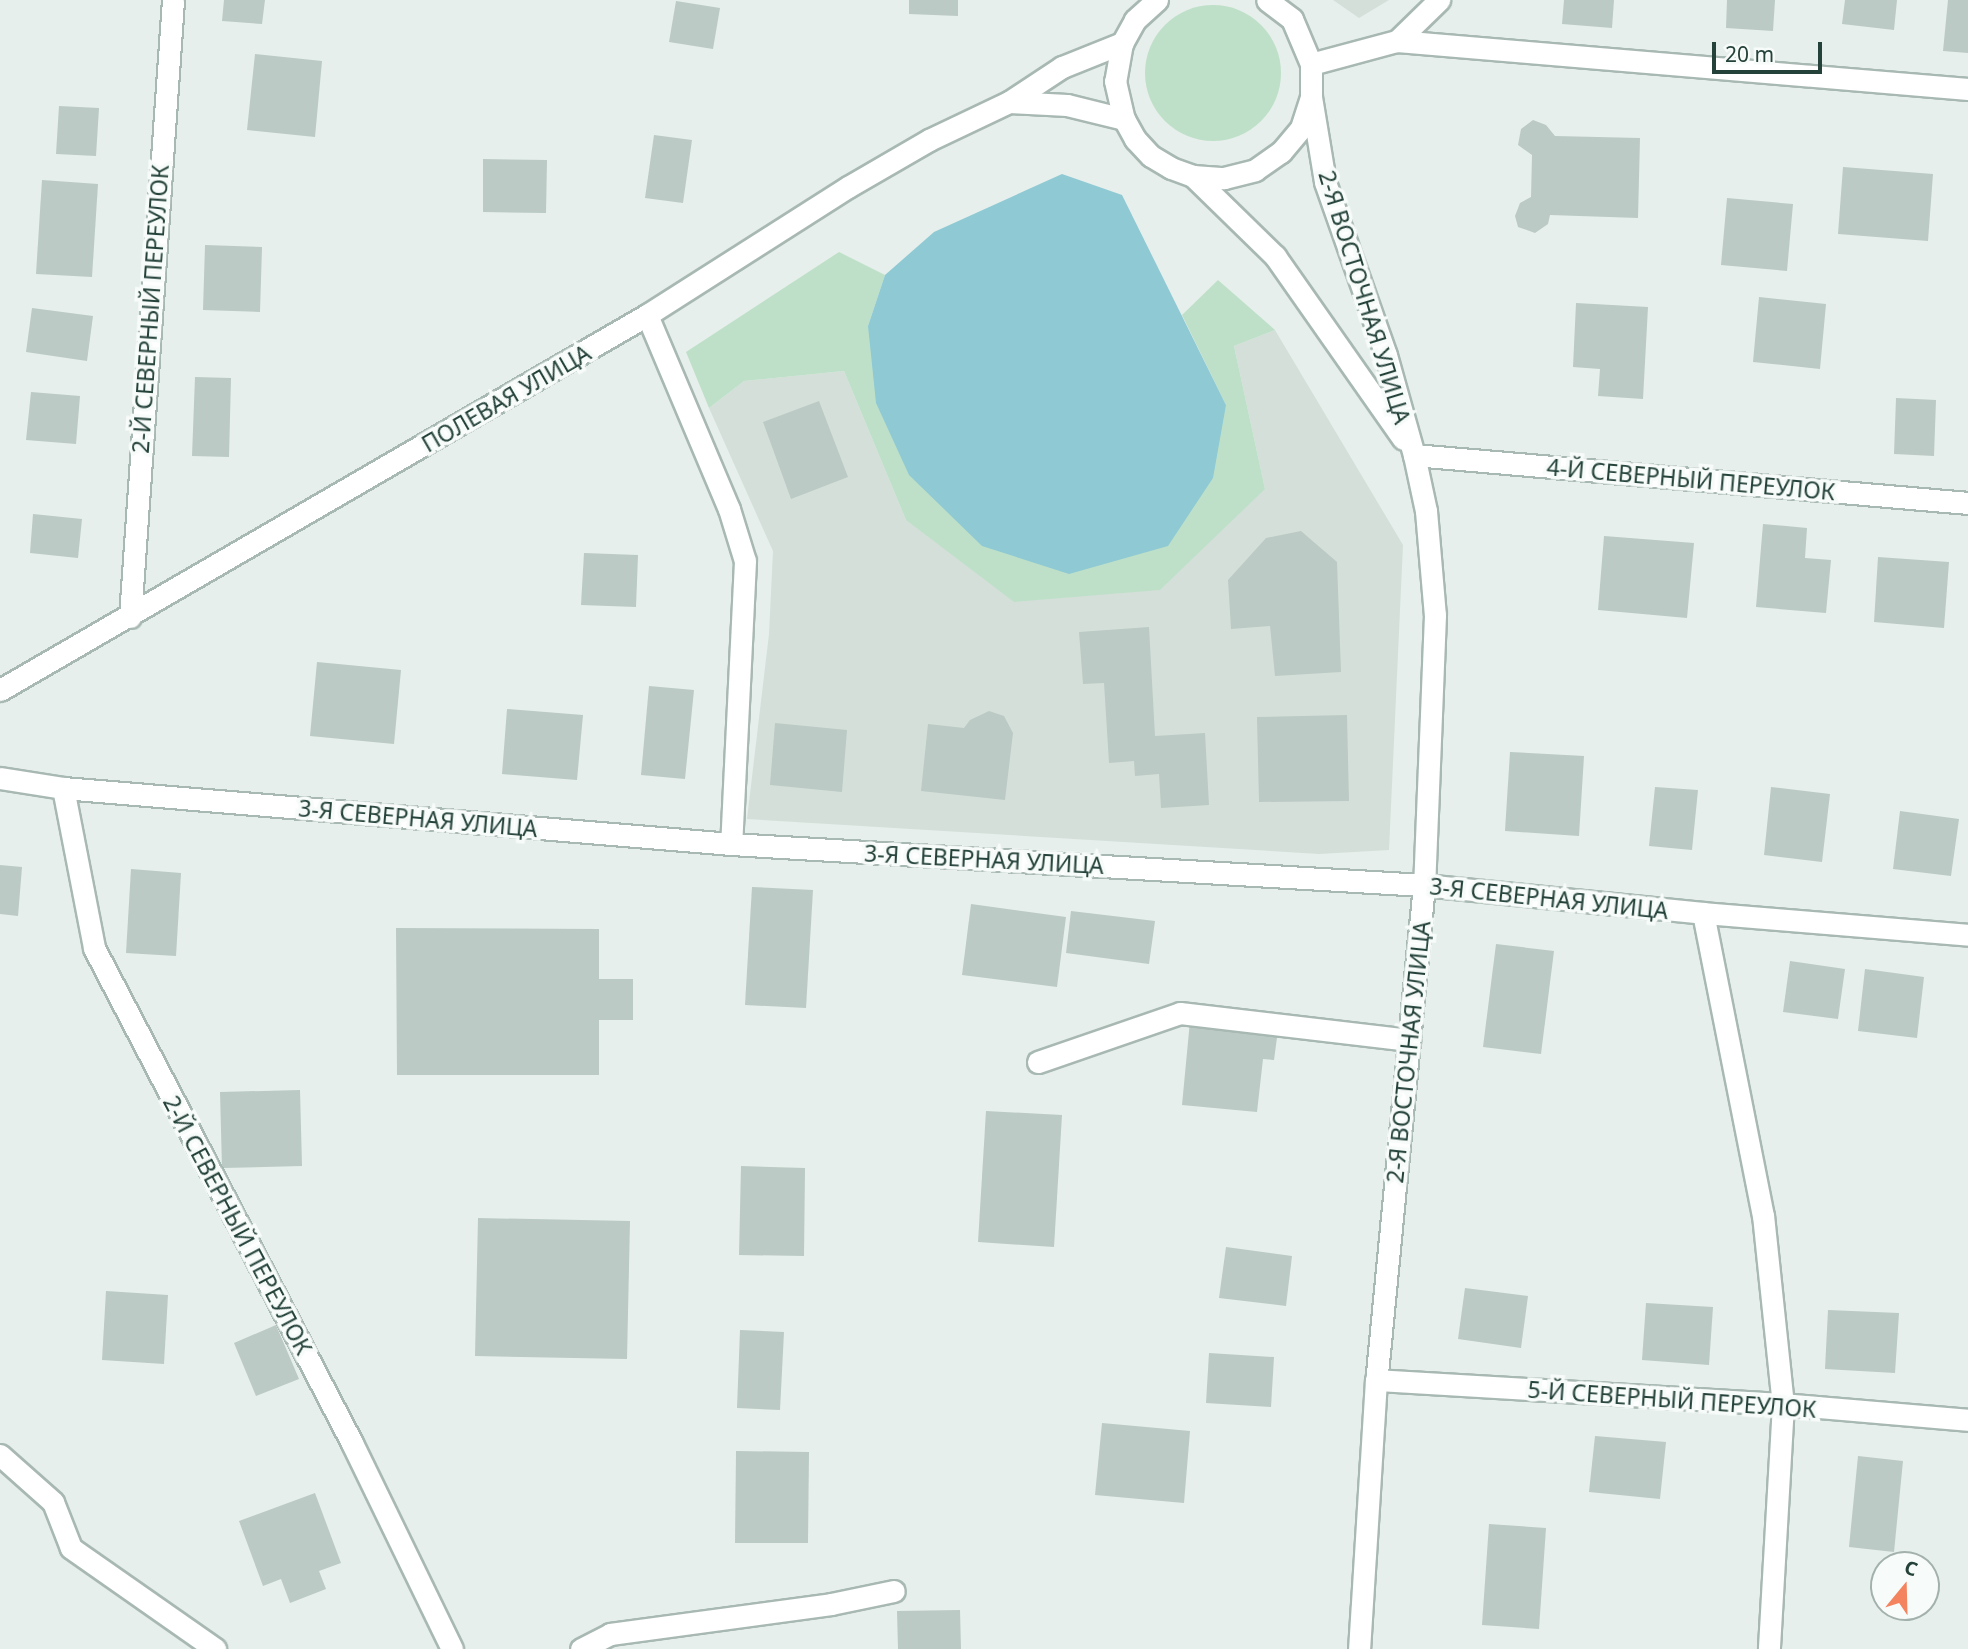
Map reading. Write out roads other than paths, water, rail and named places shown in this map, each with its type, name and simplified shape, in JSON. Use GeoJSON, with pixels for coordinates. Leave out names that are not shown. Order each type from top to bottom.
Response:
{"type":"FeatureCollection","features":[{"type":"Feature","properties":{"kind":"street","name":"2-Й СЕВЕРНЫЙ ПЕРЕУЛОК"},"geometry":{"type":"LineString","coordinates":[[130,617],[173,0]]}},
{"type":"Feature","properties":{"kind":"street"},"geometry":{"type":"LineString","coordinates":[[1157,0],[1134,10],[1122,43],[1115,81],[1124,119],[1135,139],[1152,156],[1171,168],[1192,176],[1224,178],[1255,170],[1281,152],[1301,128],[1311,97],[1311,64],[1292,19],[1267,0]]}},
{"type":"Feature","properties":{"kind":"street"},"geometry":{"type":"LineString","coordinates":[[1397,41],[1439,0]]}},
{"type":"Feature","properties":{"kind":"street"},"geometry":{"type":"LineString","coordinates":[[1311,64],[1397,41],[1968,89]]}},
{"type":"Feature","properties":{"kind":"street","name":"ПОЛЕВАЯ УЛИЦА"},"geometry":{"type":"LineString","coordinates":[[0,690],[647,315],[848,187],[929,140],[1009,102],[1062,67],[1122,43]]}},
{"type":"Feature","properties":{"kind":"street","name":"2-Я ВОСТОЧНАЯ УЛИЦА"},"geometry":{"type":"LineString","coordinates":[[1311,97],[1325,182],[1386,355],[1414,455],[1426,511],[1435,615],[1424,885],[1376,1380],[1359,1649]]}},
{"type":"Feature","properties":{"kind":"street","name":"ПОЛЕВАЯ УЛИЦА"},"geometry":{"type":"LineString","coordinates":[[1009,102],[1067,105],[1124,119]]}},
{"type":"Feature","properties":{"kind":"street","name":"2-Я ВОСТОЧНАЯ УЛИЦА"},"geometry":{"type":"LineString","coordinates":[[1192,176],[1275,256],[1312,305],[1414,455]]}},
{"type":"Feature","properties":{"kind":"street"},"geometry":{"type":"LineString","coordinates":[[647,315],[729,509],[745,561],[731,844]]}},
{"type":"Feature","properties":{"kind":"street","name":"4-Й СЕВЕРНЫЙ ПЕРЕУЛОК"},"geometry":{"type":"LineString","coordinates":[[1414,455],[1968,503]]}},
{"type":"Feature","properties":{"kind":"street","name":"3-Я СЕВЕРНАЯ УЛИЦА"},"geometry":{"type":"LineString","coordinates":[[0,778],[63,788],[731,844],[1424,885],[1703,914],[1968,935]]}},
{"type":"Feature","properties":{"kind":"street","name":"2-Й СЕВЕРНЫЙ ПЕРЕУЛОК"},"geometry":{"type":"LineString","coordinates":[[63,788],[94,948],[352,1443],[452,1649]]}},
{"type":"Feature","properties":{"kind":"street"},"geometry":{"type":"LineString","coordinates":[[1703,914],[1763,1215],[1783,1405],[1769,1649]]}},
{"type":"Feature","properties":{"kind":"street"},"geometry":{"type":"LineString","coordinates":[[1038,1062],[1180,1013],[1409,1040]]}},
{"type":"Feature","properties":{"kind":"street","name":"5-Й СЕВЕРНЫЙ ПЕРЕУЛОК"},"geometry":{"type":"LineString","coordinates":[[1376,1380],[1783,1405],[1968,1420]]}},
{"type":"Feature","properties":{"kind":"street"},"geometry":{"type":"LineString","coordinates":[[0,1455],[53,1502],[71,1548],[215,1649]]}},
{"type":"Feature","properties":{"kind":"street"},"geometry":{"type":"LineString","coordinates":[[581,1649],[610,1633],[831,1604],[894,1591]]}},
{"type":"Feature","properties":{"kind":"water"},"geometry":{"type":"Polygon","coordinates":[[[1062,174],[1122,195],[1226,405],[1213,478],[1168,546],[1069,574],[982,546],[909,475],[876,403],[868,326],[885,275],[934,232],[1062,174]]]}}]}
